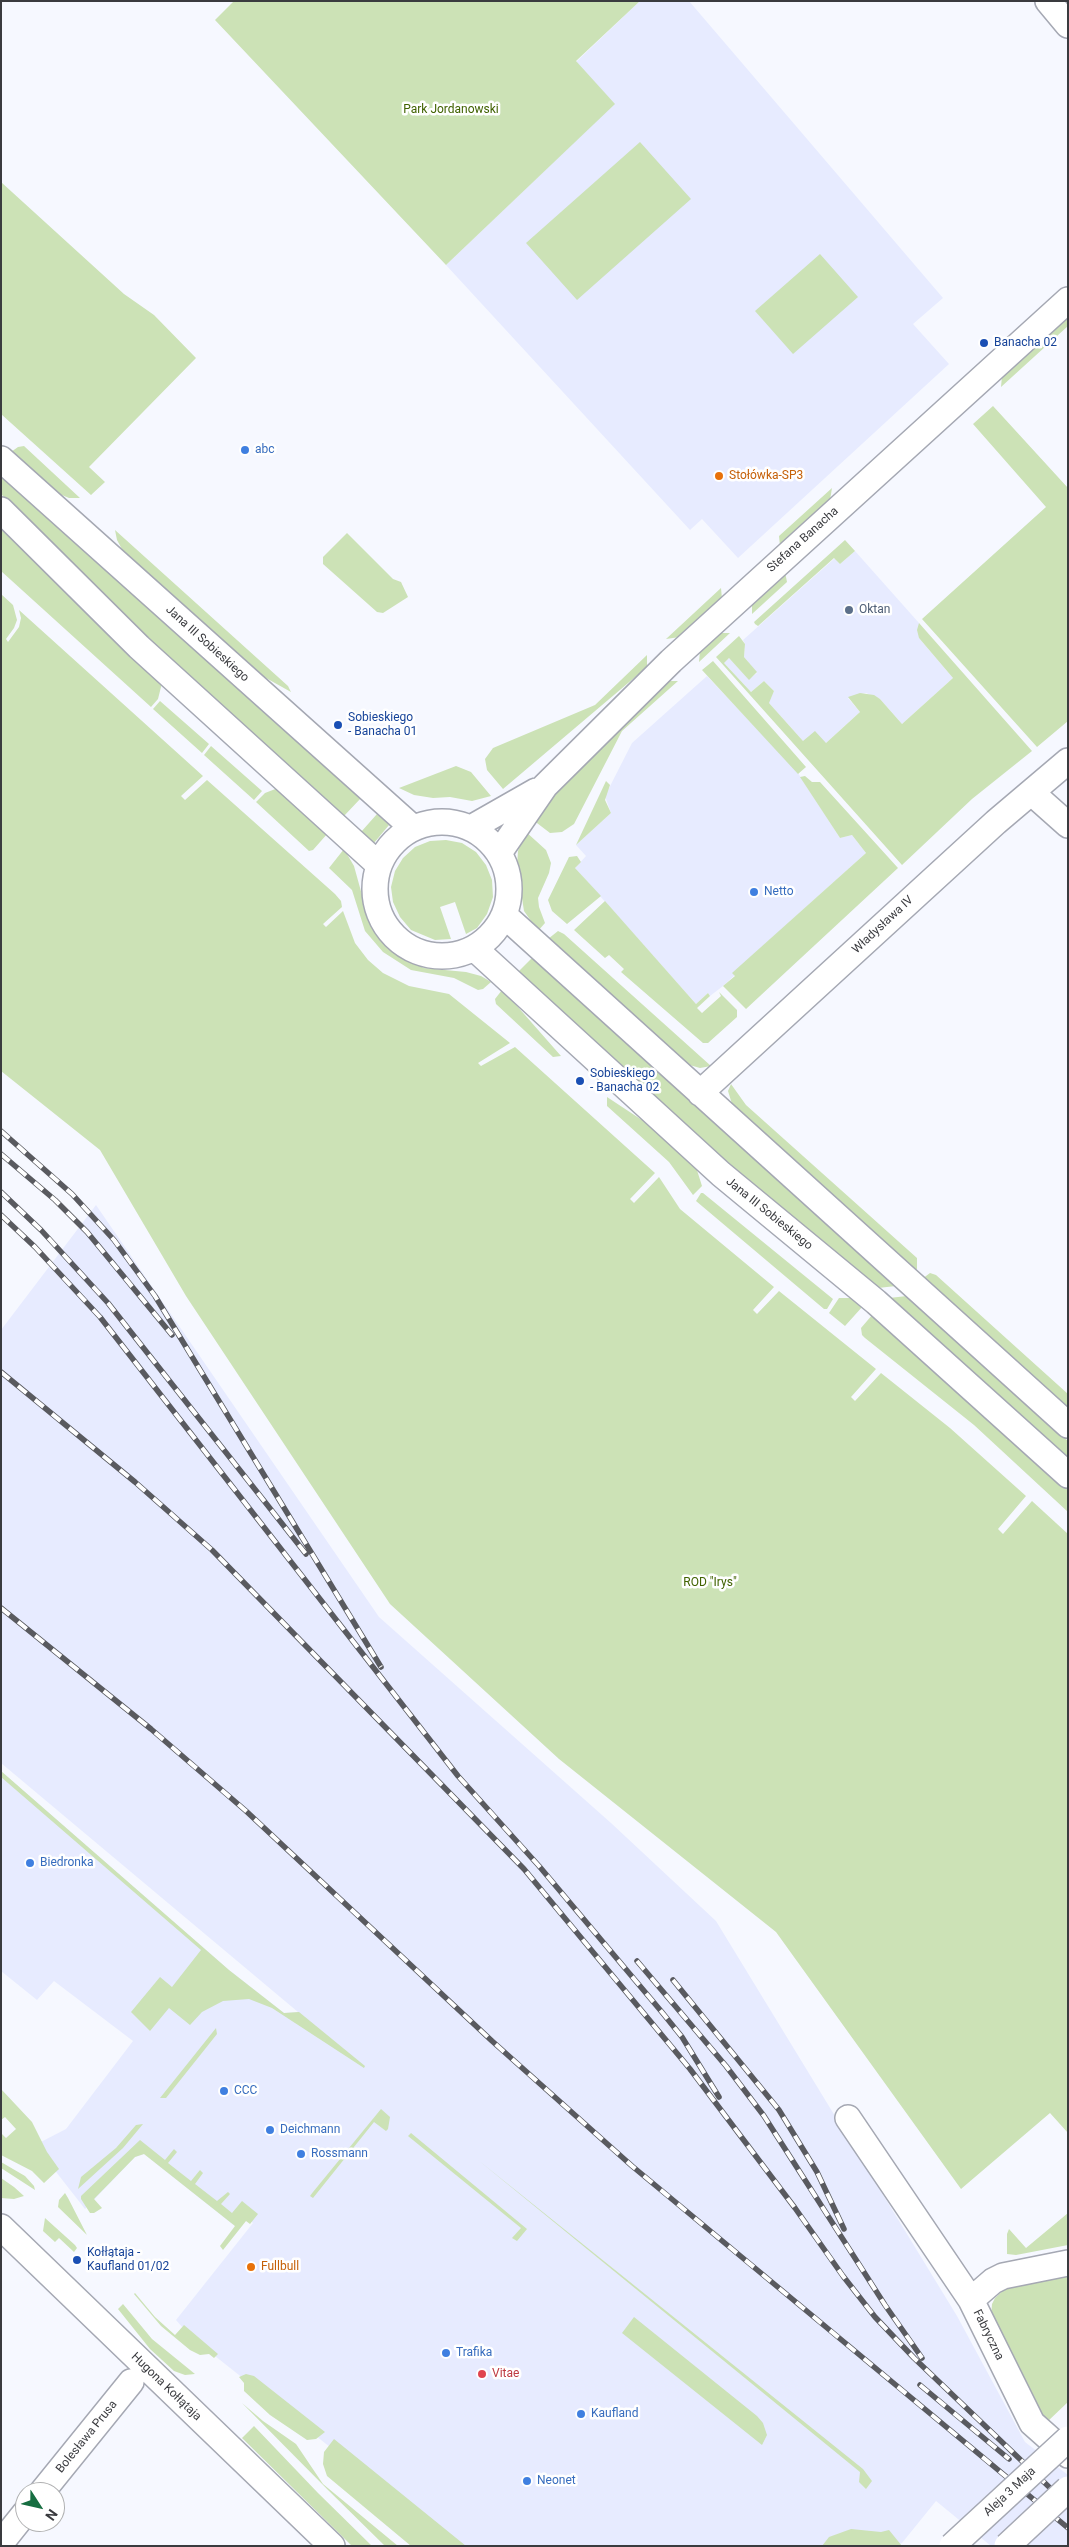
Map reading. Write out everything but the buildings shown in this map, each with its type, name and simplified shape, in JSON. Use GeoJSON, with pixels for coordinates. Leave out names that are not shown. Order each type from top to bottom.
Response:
{"type":"FeatureCollection","features":[{"type":"Feature","properties":{"kind":"street"},"geometry":{"type":"LineString","coordinates":[[1048,1],[1068,25]]}},
{"type":"Feature","properties":{"kind":"street","name":"Stefana Banacha"},"geometry":{"type":"LineString","coordinates":[[499,853],[544,786],[713,622],[1068,300]]}},
{"type":"Feature","properties":{"kind":"street","name":"Jana III Sobieskiego"},"geometry":{"type":"LineString","coordinates":[[1,459],[414,828]]}},
{"type":"Feature","properties":{"kind":"street"},"geometry":{"type":"LineString","coordinates":[[1,510],[139,647],[379,865]]}},
{"type":"Feature","properties":{"kind":"street","name":"Władysława IV"},"geometry":{"type":"LineString","coordinates":[[700,1093],[996,822],[1032,793],[1068,760]]}},
{"type":"Feature","properties":{"kind":"street","name":"Stefana Banacha"},"geometry":{"type":"LineString","coordinates":[[471,828],[544,786]]}},
{"type":"Feature","properties":{"kind":"street"},"geometry":{"type":"LineString","coordinates":[[1032,793],[1068,825]]}},
{"type":"Feature","properties":{"kind":"street"},"geometry":{"type":"LineString","coordinates":[[432,822],[452,822],[471,828],[487,839],[499,853],[509,883],[509,900],[504,915],[497,928],[474,948],[457,954],[439,956],[422,953],[395,938],[381,917],[375,891],[379,865],[387,850],[399,837],[414,828],[432,822]]}},
{"type":"Feature","properties":{"kind":"street"},"geometry":{"type":"LineString","coordinates":[[504,915],[1068,1425]]}},
{"type":"Feature","properties":{"kind":"street","name":"Jana III Sobieskiego"},"geometry":{"type":"LineString","coordinates":[[474,948],[721,1174],[876,1302],[1068,1475]]}},
{"type":"Feature","properties":{"kind":"street"},"geometry":{"type":"LineString","coordinates":[[848,2118],[971,2300]]}},
{"type":"Feature","properties":{"kind":"street","name":"Hugona Kołłątaja"},"geometry":{"type":"LineString","coordinates":[[1,2227],[332,2546]]}},
{"type":"Feature","properties":{"kind":"street","name":"Fabryczna"},"geometry":{"type":"LineString","coordinates":[[1068,2263],[1003,2276],[993,2281],[971,2300],[1032,2423],[1068,2455]]}},
{"type":"Feature","properties":{"kind":"street","name":"Bolesława Prusa"},"geometry":{"type":"LineString","coordinates":[[50,2482],[131,2382]]}},
{"type":"Feature","properties":{"kind":"street","name":"Aleja 3 Maja"},"geometry":{"type":"LineString","coordinates":[[952,2546],[1068,2439]]}},
{"type":"Feature","properties":{"kind":"street"},"geometry":{"type":"LineString","coordinates":[[1007,2546],[1068,2489]]}},
{"type":"Feature","properties":{"kind":"street"},"geometry":{"type":"LineString","coordinates":[[1,2543],[15,2526]]}},
{"type":"Feature","properties":{"kind":"shaded area"},"geometry":{"type":"Polygon","coordinates":[[[640,1],[689,1],[943,298],[913,324],[949,364],[738,558],[702,519],[690,530],[446,265],[614,104],[576,62],[640,1]]]}},
{"type":"Feature","properties":{"kind":"shaded area"},"geometry":{"type":"Polygon","coordinates":[[[855,551],[919,623],[919,638],[953,678],[902,724],[880,699],[866,693],[848,698],[860,712],[826,743],[803,741],[768,702],[774,691],[764,681],[751,692],[724,663],[729,658],[749,679],[757,673],[744,657],[745,644],[743,640],[835,558],[840,564],[855,551]]]}},
{"type":"Feature","properties":{"kind":"shaded area"},"geometry":{"type":"Polygon","coordinates":[[[707,676],[796,770],[840,838],[852,835],[866,853],[733,973],[735,975],[723,986],[710,996],[708,993],[696,1004],[575,868],[586,856],[576,845],[611,813],[605,796],[632,743],[707,676]]]}},
{"type":"Feature","properties":{"kind":"shaded area"},"geometry":{"type":"Polygon","coordinates":[[[96,1205],[379,1617],[611,1823],[716,1921],[957,2316],[1025,2442],[1068,2475],[1068,2546],[991,2546],[936,2501],[902,2543],[895,2546],[455,2546],[191,2337],[176,2320],[253,2223],[244,2215],[235,2226],[144,2154],[135,2157],[85,2209],[35,2145],[66,2129],[133,2041],[54,1981],[37,2000],[1,1971],[1,1771],[229,1970],[284,2013],[298,2012],[1,1763],[1,1330],[96,1205]]]}},
{"type":"Feature","properties":{"kind":"green space","name":"Park Jordanowski"},"geometry":{"type":"Polygon","coordinates":[[[234,1],[640,1],[576,61],[615,104],[446,265],[215,20],[234,1]]]}},
{"type":"Feature","properties":{"kind":"green space"},"geometry":{"type":"Polygon","coordinates":[[[640,142],[691,199],[577,300],[526,243],[640,142]]]}},
{"type":"Feature","properties":{"kind":"green space"},"geometry":{"type":"Polygon","coordinates":[[[1,182],[124,294],[154,315],[196,358],[89,467],[105,482],[91,495],[1,414],[1,182]]]}},
{"type":"Feature","properties":{"kind":"green space"},"geometry":{"type":"Polygon","coordinates":[[[820,254],[858,297],[793,354],[755,311],[820,254]]]}},
{"type":"Feature","properties":{"kind":"green space"},"geometry":{"type":"Polygon","coordinates":[[[1068,316],[1068,326],[1001,387],[1002,376],[1068,316]]]}},
{"type":"Feature","properties":{"kind":"green space"},"geometry":{"type":"Polygon","coordinates":[[[993,406],[1068,488],[1068,721],[1037,747],[922,619],[1046,507],[973,424],[993,406]]]}},
{"type":"Feature","properties":{"kind":"green space"},"geometry":{"type":"Polygon","coordinates":[[[24,446],[80,498],[69,498],[57,493],[11,452],[18,447],[24,446]]]}},
{"type":"Feature","properties":{"kind":"green space"},"geometry":{"type":"Polygon","coordinates":[[[1,474],[361,798],[344,816],[150,640],[1,494],[1,474]]]}},
{"type":"Feature","properties":{"kind":"green space"},"geometry":{"type":"Polygon","coordinates":[[[832,488],[830,500],[780,546],[779,536],[832,488]]]}},
{"type":"Feature","properties":{"kind":"green space"},"geometry":{"type":"Polygon","coordinates":[[[1,525],[162,683],[158,699],[151,707],[1,571],[1,525]]]}},
{"type":"Feature","properties":{"kind":"green space"},"geometry":{"type":"Polygon","coordinates":[[[115,530],[288,686],[291,692],[257,673],[124,553],[117,540],[115,530]]]}},
{"type":"Feature","properties":{"kind":"green space"},"geometry":{"type":"Polygon","coordinates":[[[347,533],[393,579],[401,582],[408,597],[383,613],[377,612],[323,564],[323,557],[347,533]]]}},
{"type":"Feature","properties":{"kind":"green space"},"geometry":{"type":"Polygon","coordinates":[[[845,540],[855,551],[840,564],[834,558],[758,626],[755,624],[754,622],[845,540]]]}},
{"type":"Feature","properties":{"kind":"green space"},"geometry":{"type":"Polygon","coordinates":[[[785,572],[787,582],[752,614],[752,604],[785,572]]]}},
{"type":"Feature","properties":{"kind":"green space"},"geometry":{"type":"Polygon","coordinates":[[[721,588],[722,599],[680,637],[666,639],[721,588]]]}},
{"type":"Feature","properties":{"kind":"green space","name":"ROD \"Irys\""},"geometry":{"type":"Polygon","coordinates":[[[1,594],[13,605],[17,620],[6,639],[8,642],[19,627],[21,618],[19,610],[203,776],[181,796],[185,800],[207,780],[335,894],[341,901],[342,907],[323,924],[326,927],[343,911],[355,943],[368,960],[383,973],[409,986],[449,994],[510,1043],[478,1063],[481,1066],[515,1047],[655,1173],[630,1199],[634,1203],[659,1177],[680,1209],[774,1287],[753,1310],[757,1314],[779,1291],[876,1369],[851,1397],[855,1401],[881,1373],[950,1428],[1026,1496],[998,1529],[1003,1534],[1032,1501],[1068,1534],[1068,2133],[1050,2113],[961,2189],[776,1932],[559,1759],[390,1604],[186,1296],[100,1150],[1,1071],[1,594]]]}},
{"type":"Feature","properties":{"kind":"green space"},"geometry":{"type":"Polygon","coordinates":[[[919,623],[1032,751],[972,799],[902,865],[716,657],[739,636],[745,644],[744,657],[757,672],[749,680],[729,658],[724,663],[751,692],[764,681],[774,691],[769,703],[803,741],[815,731],[826,743],[860,712],[848,697],[860,693],[874,695],[880,699],[902,724],[953,678],[919,638],[917,630],[919,623]]]}},
{"type":"Feature","properties":{"kind":"green space"},"geometry":{"type":"Polygon","coordinates":[[[730,633],[699,662],[700,651],[716,635],[730,633]]]}},
{"type":"Feature","properties":{"kind":"green space"},"geometry":{"type":"Polygon","coordinates":[[[647,655],[647,667],[503,789],[487,770],[485,759],[493,748],[595,705],[647,655]]]}},
{"type":"Feature","properties":{"kind":"green space"},"geometry":{"type":"Polygon","coordinates":[[[713,661],[806,767],[798,774],[702,670],[713,661]]]}},
{"type":"Feature","properties":{"kind":"green space"},"geometry":{"type":"Polygon","coordinates":[[[669,681],[678,681],[622,731],[574,824],[562,832],[550,833],[533,820],[566,780],[669,681]]]}},
{"type":"Feature","properties":{"kind":"green space"},"geometry":{"type":"Polygon","coordinates":[[[160,701],[209,744],[202,753],[153,709],[160,701]]]}},
{"type":"Feature","properties":{"kind":"green space"},"geometry":{"type":"Polygon","coordinates":[[[211,746],[262,791],[254,800],[204,755],[211,746]]]}},
{"type":"Feature","properties":{"kind":"green space"},"geometry":{"type":"Polygon","coordinates":[[[456,766],[471,772],[491,796],[472,801],[450,797],[433,798],[414,795],[399,788],[456,766]]]}},
{"type":"Feature","properties":{"kind":"green space"},"geometry":{"type":"Polygon","coordinates":[[[805,776],[812,782],[820,782],[898,868],[746,1009],[723,986],[735,976],[732,973],[866,853],[852,835],[840,838],[800,777],[805,776]]]}},
{"type":"Feature","properties":{"kind":"green space"},"geometry":{"type":"Polygon","coordinates":[[[606,781],[610,785],[605,800],[611,813],[576,845],[606,781]]]}},
{"type":"Feature","properties":{"kind":"green space"},"geometry":{"type":"Polygon","coordinates":[[[278,788],[328,833],[313,850],[309,851],[256,802],[265,793],[278,788]]]}},
{"type":"Feature","properties":{"kind":"green space"},"geometry":{"type":"Polygon","coordinates":[[[377,814],[389,825],[374,843],[361,832],[377,814]]]}},
{"type":"Feature","properties":{"kind":"green space"},"geometry":{"type":"Polygon","coordinates":[[[525,831],[546,850],[551,863],[549,873],[538,898],[545,923],[538,931],[524,911],[517,866],[518,851],[525,831]]]}},
{"type":"Feature","properties":{"kind":"green space"},"geometry":{"type":"Polygon","coordinates":[[[446,840],[462,843],[476,852],[486,865],[492,880],[493,897],[487,914],[477,928],[466,934],[455,902],[440,907],[451,939],[435,940],[411,930],[400,917],[393,902],[391,887],[395,871],[403,858],[415,847],[430,841],[446,840]]]}},
{"type":"Feature","properties":{"kind":"green space"},"geometry":{"type":"Polygon","coordinates":[[[344,849],[354,866],[370,924],[386,947],[399,957],[424,968],[466,972],[481,976],[491,982],[483,989],[478,990],[454,978],[411,970],[383,952],[365,931],[352,890],[329,868],[344,849]]]}},
{"type":"Feature","properties":{"kind":"green space"},"geometry":{"type":"Polygon","coordinates":[[[577,856],[581,862],[575,868],[601,896],[567,924],[552,911],[548,900],[569,857],[577,856]]]}},
{"type":"Feature","properties":{"kind":"green space"},"geometry":{"type":"Polygon","coordinates":[[[605,901],[696,1004],[708,993],[710,996],[697,1008],[702,1013],[721,996],[719,992],[737,1010],[737,1017],[708,1043],[703,1043],[621,972],[624,969],[609,955],[605,958],[574,930],[605,901]]]}},
{"type":"Feature","properties":{"kind":"green space"},"geometry":{"type":"Polygon","coordinates":[[[558,931],[564,934],[711,1066],[700,1068],[686,1064],[548,939],[558,931]]]}},
{"type":"Feature","properties":{"kind":"green space"},"geometry":{"type":"Polygon","coordinates":[[[533,957],[896,1286],[878,1288],[736,1172],[517,973],[533,957]]]}},
{"type":"Feature","properties":{"kind":"green space"},"geometry":{"type":"Polygon","coordinates":[[[502,990],[561,1056],[553,1057],[496,1004],[495,999],[502,990]]]}},
{"type":"Feature","properties":{"kind":"green space"},"geometry":{"type":"Polygon","coordinates":[[[731,1084],[746,1105],[917,1258],[917,1269],[914,1271],[773,1144],[732,1104],[728,1091],[731,1084]]]}},
{"type":"Feature","properties":{"kind":"green space"},"geometry":{"type":"Polygon","coordinates":[[[607,1097],[651,1126],[696,1167],[702,1186],[693,1195],[669,1162],[607,1106],[607,1097]]]}},
{"type":"Feature","properties":{"kind":"green space"},"geometry":{"type":"Polygon","coordinates":[[[701,1193],[833,1299],[827,1309],[824,1309],[696,1201],[701,1193]]]}},
{"type":"Feature","properties":{"kind":"green space"},"geometry":{"type":"Polygon","coordinates":[[[930,1273],[936,1275],[1068,1394],[1068,1410],[922,1279],[930,1273]]]}},
{"type":"Feature","properties":{"kind":"green space"},"geometry":{"type":"Polygon","coordinates":[[[907,1296],[1068,1441],[1068,1459],[889,1298],[907,1296]]]}},
{"type":"Feature","properties":{"kind":"green space"},"geometry":{"type":"Polygon","coordinates":[[[839,1298],[853,1298],[863,1306],[845,1326],[829,1313],[839,1298]]]}},
{"type":"Feature","properties":{"kind":"green space"},"geometry":{"type":"Polygon","coordinates":[[[873,1314],[1068,1490],[1068,1512],[974,1425],[862,1335],[861,1328],[873,1314]]]}},
{"type":"Feature","properties":{"kind":"green space"},"geometry":{"type":"Polygon","coordinates":[[[1,1771],[229,1970],[284,2013],[299,2012],[365,2066],[364,2068],[272,2008],[249,1999],[223,2001],[202,2012],[190,2025],[169,2008],[150,2031],[131,2012],[160,1977],[172,1987],[201,1950],[1,1777],[1,1771]]]}},
{"type":"Feature","properties":{"kind":"green space"},"geometry":{"type":"Polygon","coordinates":[[[216,2028],[217,2034],[166,2098],[160,2098],[216,2028]]]}},
{"type":"Feature","properties":{"kind":"green space"},"geometry":{"type":"Polygon","coordinates":[[[1,2089],[32,2122],[47,2152],[59,2169],[44,2183],[32,2171],[1,2155],[1,2133],[6,2138],[16,2129],[5,2117],[1,2120],[1,2089]]]}},
{"type":"Feature","properties":{"kind":"green space"},"geometry":{"type":"Polygon","coordinates":[[[381,2109],[390,2117],[388,2129],[386,2131],[374,2122],[313,2198],[310,2196],[313,2192],[381,2109]]]}},
{"type":"Feature","properties":{"kind":"green space"},"geometry":{"type":"Polygon","coordinates":[[[143,2124],[123,2148],[78,2189],[81,2177],[116,2148],[136,2125],[143,2124]]]}},
{"type":"Feature","properties":{"kind":"green space"},"geometry":{"type":"Polygon","coordinates":[[[411,2133],[527,2229],[517,2241],[512,2238],[521,2228],[408,2136],[411,2133]]]}},
{"type":"Feature","properties":{"kind":"green space"},"geometry":{"type":"Polygon","coordinates":[[[140,2140],[165,2160],[174,2149],[177,2152],[168,2163],[191,2181],[200,2170],[203,2173],[195,2184],[217,2201],[228,2192],[230,2194],[221,2204],[232,2213],[242,2201],[258,2214],[250,2224],[246,2221],[223,2250],[220,2246],[235,2226],[144,2154],[135,2157],[94,2199],[102,2208],[94,2213],[90,2213],[81,2196],[140,2140]]]}},
{"type":"Feature","properties":{"kind":"green space"},"geometry":{"type":"Polygon","coordinates":[[[478,2160],[863,2469],[872,2481],[866,2489],[859,2482],[860,2472],[478,2160]]]}},
{"type":"Feature","properties":{"kind":"green space"},"geometry":{"type":"Polygon","coordinates":[[[1,2162],[25,2176],[34,2186],[35,2190],[1,2168],[1,2162]]]}},
{"type":"Feature","properties":{"kind":"green space"},"geometry":{"type":"Polygon","coordinates":[[[1,2178],[24,2196],[14,2199],[1,2198],[1,2178]]]}},
{"type":"Feature","properties":{"kind":"green space"},"geometry":{"type":"Polygon","coordinates":[[[65,2193],[87,2235],[58,2207],[59,2200],[65,2193]]]}},
{"type":"Feature","properties":{"kind":"green space"},"geometry":{"type":"Polygon","coordinates":[[[1068,2213],[1068,2245],[1016,2255],[1007,2254],[1007,2234],[1009,2229],[1026,2248],[1068,2213]]]}},
{"type":"Feature","properties":{"kind":"green space"},"geometry":{"type":"Polygon","coordinates":[[[45,2218],[75,2245],[77,2248],[74,2252],[59,2238],[55,2242],[43,2231],[45,2218]]]}},
{"type":"Feature","properties":{"kind":"green space"},"geometry":{"type":"Polygon","coordinates":[[[1068,2274],[1068,2402],[1047,2422],[1041,2415],[991,2317],[992,2304],[995,2298],[1007,2287],[1068,2274]]]}},
{"type":"Feature","properties":{"kind":"green space"},"geometry":{"type":"Polygon","coordinates":[[[135,2293],[155,2317],[175,2335],[184,2325],[218,2354],[214,2358],[209,2354],[200,2355],[190,2350],[161,2326],[135,2293]]]}},
{"type":"Feature","properties":{"kind":"green space"},"geometry":{"type":"Polygon","coordinates":[[[123,2304],[152,2339],[195,2374],[185,2375],[174,2371],[150,2349],[118,2309],[123,2304]]]}},
{"type":"Feature","properties":{"kind":"green space"},"geometry":{"type":"Polygon","coordinates":[[[634,2317],[757,2416],[763,2423],[767,2435],[762,2445],[622,2333],[634,2317]]]}},
{"type":"Feature","properties":{"kind":"green space"},"geometry":{"type":"Polygon","coordinates":[[[246,2374],[254,2376],[325,2432],[316,2439],[307,2440],[270,2415],[244,2391],[244,2383],[239,2377],[246,2374]]]}},
{"type":"Feature","properties":{"kind":"green space"},"geometry":{"type":"Polygon","coordinates":[[[242,2403],[263,2421],[296,2444],[323,2484],[398,2546],[385,2546],[328,2490],[242,2403]]]}},
{"type":"Feature","properties":{"kind":"green space"},"geometry":{"type":"Polygon","coordinates":[[[254,2426],[372,2546],[352,2546],[242,2438],[254,2426]]]}},
{"type":"Feature","properties":{"kind":"green space"},"geometry":{"type":"Polygon","coordinates":[[[334,2439],[466,2546],[411,2546],[327,2476],[323,2464],[324,2452],[334,2439]]]}},
{"type":"Feature","properties":{"kind":"green space"},"geometry":{"type":"Polygon","coordinates":[[[851,2529],[881,2532],[889,2530],[902,2546],[822,2546],[829,2537],[851,2529]]]}},
{"type":"Feature","properties":{"kind":"railway"},"geometry":{"type":"LineString","coordinates":[[1,1131],[72,1194],[114,1240],[155,1296],[381,1667]]}},
{"type":"Feature","properties":{"kind":"railway"},"geometry":{"type":"LineString","coordinates":[[1,1154],[55,1200],[87,1232],[172,1335]]}},
{"type":"Feature","properties":{"kind":"railway"},"geometry":{"type":"LineString","coordinates":[[1,1192],[41,1230],[108,1303],[306,1554]]}},
{"type":"Feature","properties":{"kind":"railway"},"geometry":{"type":"LineString","coordinates":[[1,1215],[35,1247],[100,1317],[458,1776],[539,1866],[682,2037],[719,2097]]}},
{"type":"Feature","properties":{"kind":"railway"},"geometry":{"type":"LineString","coordinates":[[1,1372],[135,1482],[212,1550],[524,1869],[690,2069],[875,2317],[914,2358],[1068,2505]]}},
{"type":"Feature","properties":{"kind":"railway"},"geometry":{"type":"LineString","coordinates":[[1,1608],[151,1729],[246,1811],[492,2041],[632,2166],[1068,2528]]}},
{"type":"Feature","properties":{"kind":"railway"},"geometry":{"type":"LineString","coordinates":[[637,1961],[726,2066],[764,2116],[885,2305],[922,2358]]}},
{"type":"Feature","properties":{"kind":"railway"},"geometry":{"type":"LineString","coordinates":[[673,1980],[779,2110],[817,2172],[844,2229]]}},
{"type":"Feature","properties":{"kind":"railway"},"geometry":{"type":"LineString","coordinates":[[920,2385],[1009,2459]]}},
{"type":"Feature","properties":{"kind":"place","name":"Banacha 02"},"geometry":{"type":"Point","coordinates":[984,343]}},
{"type":"Feature","properties":{"kind":"place","name":"abc"},"geometry":{"type":"Point","coordinates":[245,450]}},
{"type":"Feature","properties":{"kind":"place","name":"Stołówka-SP3"},"geometry":{"type":"Point","coordinates":[719,476]}},
{"type":"Feature","properties":{"kind":"place","name":"Oktan"},"geometry":{"type":"Point","coordinates":[849,610]}},
{"type":"Feature","properties":{"kind":"place","name":"Sobieskiego - Banacha 01"},"geometry":{"type":"Point","coordinates":[338,725]}},
{"type":"Feature","properties":{"kind":"place","name":"Netto"},"geometry":{"type":"Point","coordinates":[754,892]}},
{"type":"Feature","properties":{"kind":"place","name":"Sobieskiego - Banacha 02"},"geometry":{"type":"Point","coordinates":[580,1081]}},
{"type":"Feature","properties":{"kind":"place","name":"Biedronka"},"geometry":{"type":"Point","coordinates":[30,1863]}},
{"type":"Feature","properties":{"kind":"place","name":"CCC"},"geometry":{"type":"Point","coordinates":[224,2091]}},
{"type":"Feature","properties":{"kind":"place","name":"Deichmann"},"geometry":{"type":"Point","coordinates":[270,2130]}},
{"type":"Feature","properties":{"kind":"place","name":"Rossmann"},"geometry":{"type":"Point","coordinates":[301,2154]}},
{"type":"Feature","properties":{"kind":"place","name":"Kołłątaja - Kaufland 01/02"},"geometry":{"type":"Point","coordinates":[77,2260]}},
{"type":"Feature","properties":{"kind":"place","name":"Fullbull"},"geometry":{"type":"Point","coordinates":[251,2267]}},
{"type":"Feature","properties":{"kind":"place","name":"Trafika"},"geometry":{"type":"Point","coordinates":[446,2353]}},
{"type":"Feature","properties":{"kind":"place","name":"Vitae"},"geometry":{"type":"Point","coordinates":[482,2374]}},
{"type":"Feature","properties":{"kind":"place","name":"Kaufland"},"geometry":{"type":"Point","coordinates":[581,2414]}},
{"type":"Feature","properties":{"kind":"place","name":"Neonet"},"geometry":{"type":"Point","coordinates":[527,2481]}}]}
